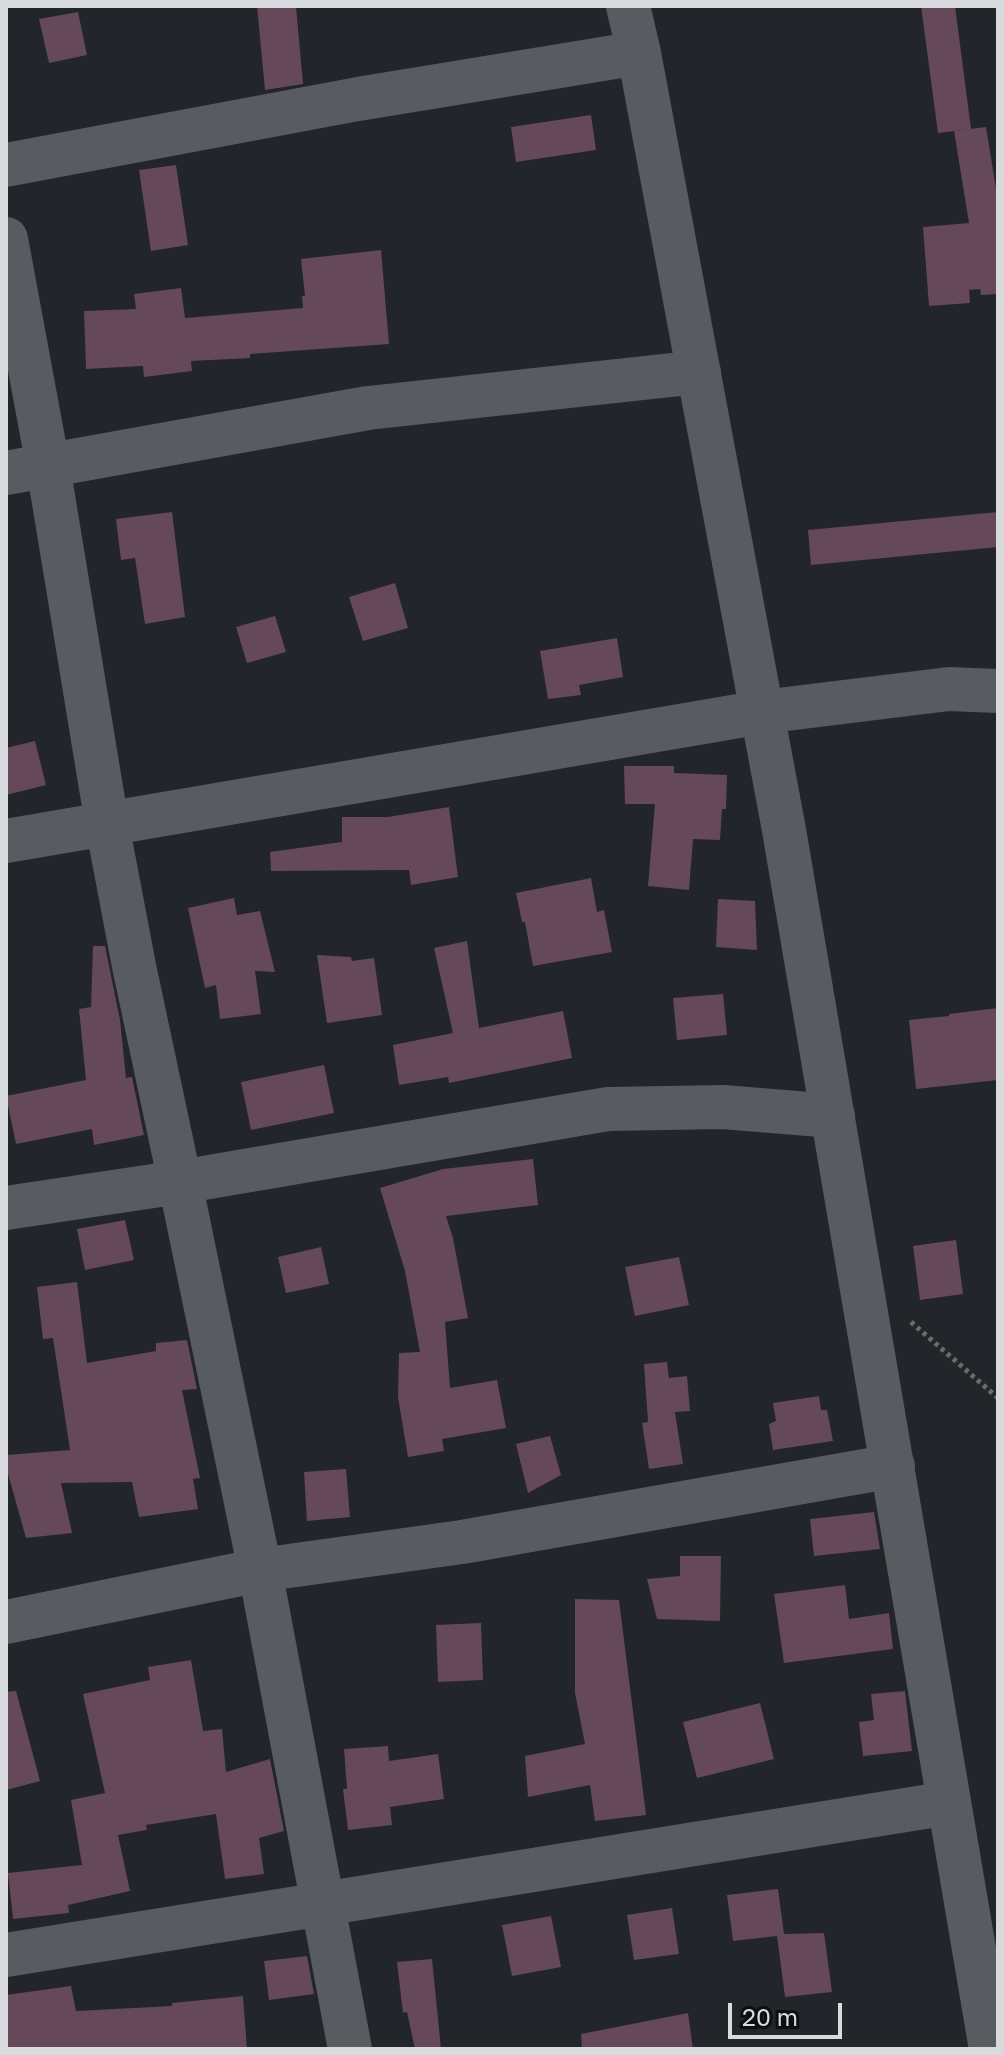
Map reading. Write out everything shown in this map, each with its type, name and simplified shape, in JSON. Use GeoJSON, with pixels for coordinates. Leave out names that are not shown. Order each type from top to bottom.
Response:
{"type":"FeatureCollection","features":[{"type":"Feature","properties":{"kind":"street"},"geometry":{"type":"LineString","coordinates":[[628,6],[762,712],[991,2049]]}},
{"type":"Feature","properties":{"kind":"street"},"geometry":{"type":"LineString","coordinates":[[6,165],[358,99],[639,53]]}},
{"type":"Feature","properties":{"kind":"street"},"geometry":{"type":"LineString","coordinates":[[6,239],[27,470],[107,824],[260,1570],[350,2049]]}},
{"type":"Feature","properties":{"kind":"street"},"geometry":{"type":"LineString","coordinates":[[27,470],[368,408],[699,372]]}},
{"type":"Feature","properties":{"kind":"street"},"geometry":{"type":"LineString","coordinates":[[6,841],[762,712],[949,689],[998,691]]}},
{"type":"Feature","properties":{"kind":"street"},"geometry":{"type":"LineString","coordinates":[[6,1208],[180,1182],[608,1109],[723,1107],[833,1116]]}},
{"type":"Feature","properties":{"kind":"street"},"geometry":{"type":"LineString","coordinates":[[6,1622],[260,1570],[462,1542],[893,1466]]}},
{"type":"Feature","properties":{"kind":"street"},"geometry":{"type":"LineString","coordinates":[[6,1955],[949,1803]]}},
{"type":"Feature","properties":{"kind":"path"},"geometry":{"type":"LineString","coordinates":[[861,1279],[998,1398]]}},
{"type":"Feature","properties":{"kind":"building"},"geometry":{"type":"Polygon","coordinates":[[[257,6],[296,6],[303,84],[265,90],[257,6]]]}},
{"type":"Feature","properties":{"kind":"building"},"geometry":{"type":"Polygon","coordinates":[[[921,6],[955,6],[971,129],[938,133],[921,6]]]}},
{"type":"Feature","properties":{"kind":"building"},"geometry":{"type":"Polygon","coordinates":[[[78,12],[87,55],[49,63],[39,19],[78,12]]]}},
{"type":"Feature","properties":{"kind":"building"},"geometry":{"type":"Polygon","coordinates":[[[591,115],[596,150],[516,162],[511,127],[591,115]]]}},
{"type":"Feature","properties":{"kind":"building"},"geometry":{"type":"Polygon","coordinates":[[[986,127],[998,201],[998,294],[981,295],[980,289],[969,290],[970,303],[929,306],[923,227],[969,223],[954,131],[986,127]]]}},
{"type":"Feature","properties":{"kind":"building"},"geometry":{"type":"Polygon","coordinates":[[[176,165],[188,245],[151,251],[139,170],[176,165]]]}},
{"type":"Feature","properties":{"kind":"building"},"geometry":{"type":"Polygon","coordinates":[[[381,250],[389,344],[191,361],[192,371],[144,377],[143,366],[86,369],[84,311],[136,309],[134,294],[181,288],[185,318],[303,308],[302,296],[305,296],[301,259],[381,250]]]}},
{"type":"Feature","properties":{"kind":"building"},"geometry":{"type":"Polygon","coordinates":[[[172,512],[185,617],[145,624],[135,558],[121,560],[116,519],[172,512]]]}},
{"type":"Feature","properties":{"kind":"building"},"geometry":{"type":"Polygon","coordinates":[[[998,512],[998,547],[811,565],[808,530],[998,512]]]}},
{"type":"Feature","properties":{"kind":"building"},"geometry":{"type":"Polygon","coordinates":[[[395,583],[408,628],[363,641],[349,597],[395,583]]]}},
{"type":"Feature","properties":{"kind":"building"},"geometry":{"type":"Polygon","coordinates":[[[275,616],[286,652],[247,663],[236,627],[275,616]]]}},
{"type":"Feature","properties":{"kind":"building"},"geometry":{"type":"Polygon","coordinates":[[[617,638],[623,677],[579,685],[581,695],[548,699],[540,651],[617,638]]]}},
{"type":"Feature","properties":{"kind":"building"},"geometry":{"type":"Polygon","coordinates":[[[35,741],[46,785],[6,795],[6,748],[35,741]]]}},
{"type":"Feature","properties":{"kind":"building"},"geometry":{"type":"Polygon","coordinates":[[[624,766],[674,766],[674,773],[727,775],[726,809],[722,809],[720,840],[693,839],[689,890],[648,886],[655,804],[625,804],[624,766]]]}},
{"type":"Feature","properties":{"kind":"building"},"geometry":{"type":"Polygon","coordinates":[[[449,807],[458,877],[411,885],[409,870],[271,871],[270,852],[342,842],[342,817],[388,817],[449,807]]]}},
{"type":"Feature","properties":{"kind":"building"},"geometry":{"type":"Polygon","coordinates":[[[591,878],[597,912],[604,910],[612,952],[533,966],[516,893],[591,878]]]}},
{"type":"Feature","properties":{"kind":"building"},"geometry":{"type":"Polygon","coordinates":[[[234,898],[237,915],[260,911],[275,972],[255,971],[261,1014],[220,1019],[216,985],[205,988],[188,908],[234,898]]]}},
{"type":"Feature","properties":{"kind":"building"},"geometry":{"type":"Polygon","coordinates":[[[718,899],[755,901],[757,950],[716,947],[718,899]]]}},
{"type":"Feature","properties":{"kind":"building"},"geometry":{"type":"Polygon","coordinates":[[[467,941],[479,1028],[563,1011],[572,1058],[449,1083],[448,1077],[399,1085],[393,1045],[453,1033],[434,948],[467,941]]]}},
{"type":"Feature","properties":{"kind":"building"},"geometry":{"type":"Polygon","coordinates":[[[93,946],[105,946],[120,1020],[126,1078],[132,1077],[144,1135],[94,1145],[92,1129],[16,1144],[6,1096],[86,1080],[79,1009],[91,1007],[93,946]]]}},
{"type":"Feature","properties":{"kind":"building"},"geometry":{"type":"Polygon","coordinates":[[[317,955],[351,957],[352,961],[374,958],[382,1015],[327,1023],[317,955]]]}},
{"type":"Feature","properties":{"kind":"building"},"geometry":{"type":"Polygon","coordinates":[[[723,994],[727,1035],[677,1040],[673,998],[723,994]]]}},
{"type":"Feature","properties":{"kind":"building"},"geometry":{"type":"Polygon","coordinates":[[[998,1008],[998,1080],[916,1089],[909,1020],[998,1008]]]}},
{"type":"Feature","properties":{"kind":"building"},"geometry":{"type":"Polygon","coordinates":[[[324,1065],[334,1113],[251,1130],[241,1082],[324,1065]]]}},
{"type":"Feature","properties":{"kind":"building"},"geometry":{"type":"Polygon","coordinates":[[[533,1159],[538,1205],[446,1216],[468,1318],[445,1322],[450,1388],[497,1380],[506,1428],[442,1439],[444,1451],[408,1457],[398,1397],[399,1353],[420,1352],[405,1271],[380,1188],[443,1169],[533,1159]]]}},
{"type":"Feature","properties":{"kind":"building"},"geometry":{"type":"Polygon","coordinates":[[[125,1220],[134,1260],[85,1270],[77,1229],[125,1220]]]}},
{"type":"Feature","properties":{"kind":"building"},"geometry":{"type":"Polygon","coordinates":[[[956,1240],[963,1294],[920,1300],[913,1246],[956,1240]]]}},
{"type":"Feature","properties":{"kind":"building"},"geometry":{"type":"Polygon","coordinates":[[[321,1247],[329,1284],[286,1293],[278,1257],[321,1247]]]}},
{"type":"Feature","properties":{"kind":"building"},"geometry":{"type":"Polygon","coordinates":[[[679,1257],[689,1305],[635,1316],[625,1267],[679,1257]]]}},
{"type":"Feature","properties":{"kind":"building"},"geometry":{"type":"Polygon","coordinates":[[[77,1282],[87,1363],[156,1351],[156,1343],[187,1340],[197,1389],[182,1390],[200,1478],[193,1479],[198,1509],[139,1517],[132,1482],[61,1483],[72,1533],[26,1538],[8,1474],[6,1455],[70,1450],[53,1338],[43,1339],[37,1287],[77,1282]]]}},
{"type":"Feature","properties":{"kind":"building"},"geometry":{"type":"Polygon","coordinates":[[[667,1362],[669,1378],[687,1376],[690,1411],[675,1412],[683,1464],[649,1469],[642,1423],[648,1422],[644,1364],[667,1362]]]}},
{"type":"Feature","properties":{"kind":"building"},"geometry":{"type":"Polygon","coordinates":[[[819,1396],[821,1410],[827,1410],[833,1441],[773,1450],[769,1424],[776,1421],[773,1403],[819,1396]]]}},
{"type":"Feature","properties":{"kind":"building"},"geometry":{"type":"Polygon","coordinates":[[[550,1436],[561,1475],[528,1493],[516,1444],[550,1436]]]}},
{"type":"Feature","properties":{"kind":"building"},"geometry":{"type":"Polygon","coordinates":[[[346,1469],[350,1517],[307,1521],[304,1472],[346,1469]]]}},
{"type":"Feature","properties":{"kind":"building"},"geometry":{"type":"Polygon","coordinates":[[[874,1512],[880,1549],[814,1556],[810,1519],[874,1512]]]}},
{"type":"Feature","properties":{"kind":"building"},"geometry":{"type":"Polygon","coordinates":[[[680,1556],[721,1556],[720,1621],[657,1619],[647,1579],[680,1576],[680,1556]]]}},
{"type":"Feature","properties":{"kind":"building"},"geometry":{"type":"Polygon","coordinates":[[[845,1585],[849,1619],[889,1613],[893,1649],[784,1663],[774,1594],[845,1585]]]}},
{"type":"Feature","properties":{"kind":"building"},"geometry":{"type":"Polygon","coordinates":[[[575,1599],[619,1600],[646,1815],[595,1821],[590,1785],[528,1797],[525,1756],[585,1744],[575,1693],[575,1599]]]}},
{"type":"Feature","properties":{"kind":"building"},"geometry":{"type":"Polygon","coordinates":[[[481,1623],[483,1680],[438,1682],[436,1625],[481,1623]]]}},
{"type":"Feature","properties":{"kind":"building"},"geometry":{"type":"Polygon","coordinates":[[[191,1660],[203,1731],[222,1729],[226,1772],[270,1759],[284,1831],[259,1838],[264,1874],[225,1879],[216,1814],[146,1825],[147,1830],[118,1835],[130,1891],[68,1905],[69,1913],[13,1919],[8,1873],[82,1865],[71,1800],[105,1793],[83,1694],[150,1680],[148,1667],[191,1660]]]}},
{"type":"Feature","properties":{"kind":"building"},"geometry":{"type":"Polygon","coordinates":[[[16,1691],[40,1781],[6,1790],[6,1692],[16,1691]]]}},
{"type":"Feature","properties":{"kind":"building"},"geometry":{"type":"Polygon","coordinates":[[[905,1691],[912,1751],[863,1756],[859,1722],[874,1720],[871,1694],[905,1691]]]}},
{"type":"Feature","properties":{"kind":"building"},"geometry":{"type":"Polygon","coordinates":[[[760,1703],[774,1759],[697,1778],[683,1722],[760,1703]]]}},
{"type":"Feature","properties":{"kind":"building"},"geometry":{"type":"Polygon","coordinates":[[[388,1746],[389,1761],[438,1754],[444,1799],[390,1807],[392,1825],[348,1830],[343,1789],[347,1789],[344,1749],[388,1746]]]}},
{"type":"Feature","properties":{"kind":"building"},"geometry":{"type":"Polygon","coordinates":[[[778,1889],[784,1934],[824,1933],[832,1992],[785,1997],[777,1936],[733,1941],[727,1895],[778,1889]]]}},
{"type":"Feature","properties":{"kind":"building"},"geometry":{"type":"Polygon","coordinates":[[[672,1908],[679,1954],[634,1960],[627,1915],[672,1908]]]}},
{"type":"Feature","properties":{"kind":"building"},"geometry":{"type":"Polygon","coordinates":[[[551,1916],[561,1967],[512,1976],[502,1925],[551,1916]]]}},
{"type":"Feature","properties":{"kind":"building"},"geometry":{"type":"Polygon","coordinates":[[[307,1956],[314,1994],[269,2000],[264,1961],[307,1956]]]}},
{"type":"Feature","properties":{"kind":"building"},"geometry":{"type":"Polygon","coordinates":[[[432,1959],[441,2049],[415,2049],[407,2012],[403,2013],[397,1962],[432,1959]]]}},
{"type":"Feature","properties":{"kind":"building"},"geometry":{"type":"Polygon","coordinates":[[[71,1986],[76,2011],[172,2006],[172,2003],[243,1996],[247,2049],[6,2049],[6,1995],[71,1986]]]}},
{"type":"Feature","properties":{"kind":"building"},"geometry":{"type":"Polygon","coordinates":[[[688,2013],[693,2049],[582,2049],[581,2034],[688,2013]]]}}]}
